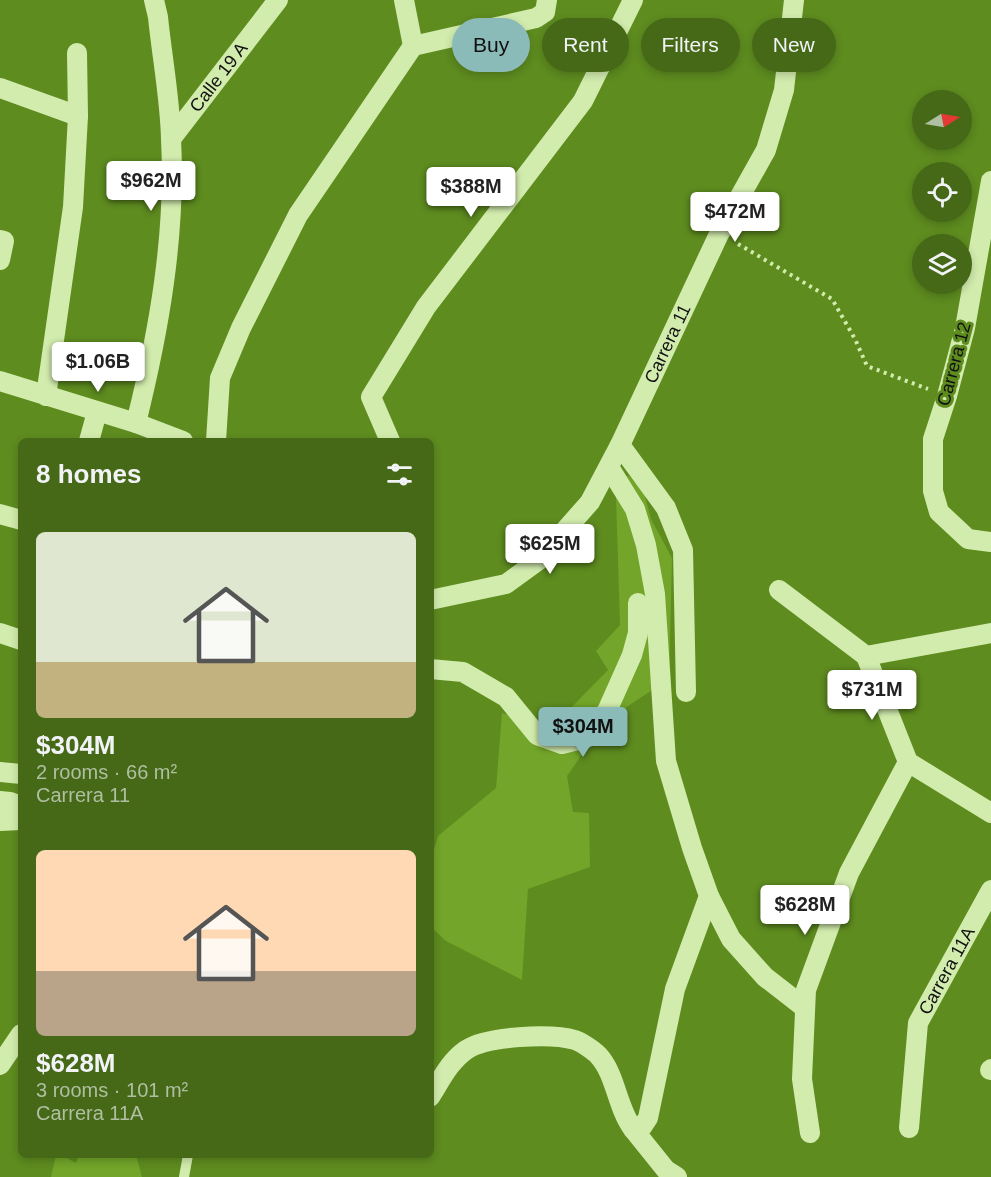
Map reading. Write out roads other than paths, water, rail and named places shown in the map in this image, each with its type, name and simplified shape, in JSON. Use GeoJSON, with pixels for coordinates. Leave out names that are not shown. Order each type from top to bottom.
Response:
{"type":"FeatureCollection","features":[{"type":"Feature","properties":{"kind":"street"},"geometry":{"type":"LineString","coordinates":[[136,423],[150,368],[167,253],[171,139],[158,17],[154,0]]}},
{"type":"Feature","properties":{"kind":"street"},"geometry":{"type":"LineString","coordinates":[[404,0],[412,46]]}},
{"type":"Feature","properties":{"kind":"street"},"geometry":{"type":"LineString","coordinates":[[216,438],[220,378],[241,328],[298,215],[412,46],[536,18],[545,12],[547,0]]}},
{"type":"Feature","properties":{"kind":"street"},"geometry":{"type":"LineString","coordinates":[[389,438],[371,397],[426,307],[583,101],[633,0]]}},
{"type":"Feature","properties":{"kind":"street","name":"Carrera 11"},"geometry":{"type":"LineString","coordinates":[[434,599],[506,584],[539,560],[590,502],[620,446],[719,234],[766,150],[784,90],[794,0]]}},
{"type":"Feature","properties":{"kind":"street","name":"Calle 19 A"},"geometry":{"type":"LineString","coordinates":[[171,139],[268,5]]}},
{"type":"Feature","properties":{"kind":"street"},"geometry":{"type":"LineString","coordinates":[[46,396],[72,207],[78,116],[77,53]]}},
{"type":"Feature","properties":{"kind":"street"},"geometry":{"type":"LineString","coordinates":[[0,88],[78,116]]}},
{"type":"Feature","properties":{"kind":"street","name":"Carrera 12"},"geometry":{"type":"LineString","coordinates":[[991,181],[965,328],[933,440],[933,490],[939,512],[968,539],[991,542]]}},
{"type":"Feature","properties":{"kind":"street"},"geometry":{"type":"LineString","coordinates":[[0,381],[136,423],[175,438]]}},
{"type":"Feature","properties":{"kind":"street"},"geometry":{"type":"LineString","coordinates":[[89,438],[97,412]]}},
{"type":"Feature","properties":{"kind":"street"},"geometry":{"type":"LineString","coordinates":[[620,446],[666,508],[683,550],[686,692]]}},
{"type":"Feature","properties":{"kind":"street"},"geometry":{"type":"LineString","coordinates":[[609,467],[635,509],[646,545],[655,594],[666,761],[709,896],[731,939],[765,977],[805,1008]]}},
{"type":"Feature","properties":{"kind":"street"},"geometry":{"type":"LineString","coordinates":[[0,514],[18,519]]}},
{"type":"Feature","properties":{"kind":"street"},"geometry":{"type":"LineString","coordinates":[[779,590],[866,656],[908,762],[991,813]]}},
{"type":"Feature","properties":{"kind":"street"},"geometry":{"type":"LineString","coordinates":[[434,669],[463,672],[506,697],[537,735],[562,744],[586,738],[607,711],[632,655],[638,633],[638,603]]}},
{"type":"Feature","properties":{"kind":"street"},"geometry":{"type":"LineString","coordinates":[[0,633],[18,639]]}},
{"type":"Feature","properties":{"kind":"street"},"geometry":{"type":"LineString","coordinates":[[866,656],[991,633]]}},
{"type":"Feature","properties":{"kind":"street"},"geometry":{"type":"LineString","coordinates":[[810,1133],[802,1079],[806,990],[849,873],[908,762]]}},
{"type":"Feature","properties":{"kind":"street"},"geometry":{"type":"LineString","coordinates":[[0,772],[18,774]]}},
{"type":"Feature","properties":{"kind":"street"},"geometry":{"type":"LineString","coordinates":[[0,801],[18,805]]}},
{"type":"Feature","properties":{"kind":"street"},"geometry":{"type":"LineString","coordinates":[[0,822],[18,820]]}},
{"type":"Feature","properties":{"kind":"street","name":"Carrera 11A"},"geometry":{"type":"LineString","coordinates":[[909,1128],[918,1023],[991,890]]}},
{"type":"Feature","properties":{"kind":"street"},"geometry":{"type":"LineString","coordinates":[[633,1129],[642,1127],[648,1118],[675,990],[709,896]]}},
{"type":"Feature","properties":{"kind":"street"},"geometry":{"type":"LineString","coordinates":[[434,1090],[449,1065],[468,1049],[491,1040],[528,1036],[575,1040],[598,1055],[612,1080],[626,1120],[666,1170],[677,1177]]}},
{"type":"Feature","properties":{"kind":"street"},"geometry":{"type":"LineString","coordinates":[[0,1065],[18,1040]]}},
{"type":"Feature","properties":{"kind":"lane"},"geometry":{"type":"LineString","coordinates":[[184,1177],[187,1158]]}}]}
